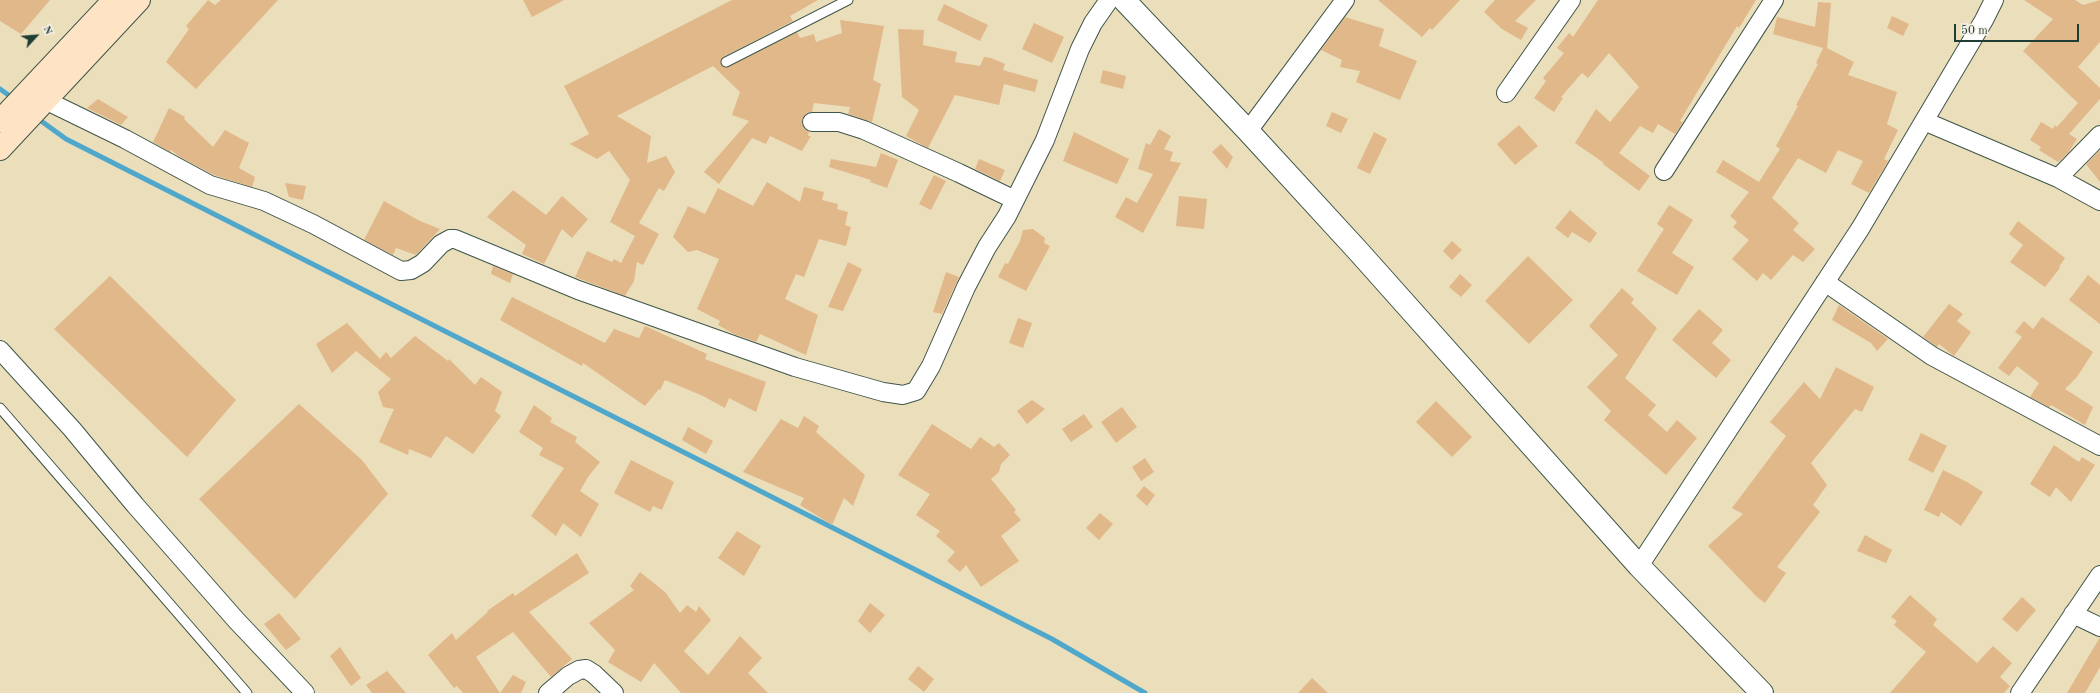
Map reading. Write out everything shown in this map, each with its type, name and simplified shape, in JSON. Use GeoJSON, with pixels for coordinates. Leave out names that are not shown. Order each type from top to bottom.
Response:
{"type":"FeatureCollection","features":[{"type":"Feature","properties":{"kind":"main road"},"geometry":{"type":"LineString","coordinates":[[0,120],[114,0]]}},
{"type":"Feature","properties":{"kind":"main road"},"geometry":{"type":"LineString","coordinates":[[0,149],[140,0]]}},
{"type":"Feature","properties":{"kind":"street"},"geometry":{"type":"LineString","coordinates":[[45,100],[125,139],[210,185],[264,202],[313,224],[401,271],[412,270],[423,263],[441,244],[450,239],[455,239],[578,290],[795,367],[883,392],[903,395],[913,393],[919,387],[966,287],[1015,200],[1045,140],[1080,48],[1093,23],[1109,0]]}},
{"type":"Feature","properties":{"kind":"street"},"geometry":{"type":"LineString","coordinates":[[1124,0],[1248,131],[1639,566],[1762,693]]}},
{"type":"Feature","properties":{"kind":"street"},"geometry":{"type":"LineString","coordinates":[[1248,131],[1345,0]]}},
{"type":"Feature","properties":{"kind":"street"},"geometry":{"type":"LineString","coordinates":[[1506,93],[1571,0]]}},
{"type":"Feature","properties":{"kind":"street"},"geometry":{"type":"LineString","coordinates":[[1664,171],[1774,0]]}},
{"type":"Feature","properties":{"kind":"street"},"geometry":{"type":"LineString","coordinates":[[1639,566],[1860,229],[1984,20],[1994,0]]}},
{"type":"Feature","properties":{"kind":"street"},"geometry":{"type":"LineString","coordinates":[[1924,121],[2058,178],[2100,201]]}},
{"type":"Feature","properties":{"kind":"street"},"geometry":{"type":"LineString","coordinates":[[812,122],[839,122],[864,130],[1015,200]]}},
{"type":"Feature","properties":{"kind":"street"},"geometry":{"type":"LineString","coordinates":[[2058,178],[2100,135]]}},
{"type":"Feature","properties":{"kind":"street"},"geometry":{"type":"LineString","coordinates":[[1825,282],[1932,356],[2100,446]]}},
{"type":"Feature","properties":{"kind":"street"},"geometry":{"type":"LineString","coordinates":[[0,350],[72,429],[135,505],[236,620],[305,693]]}},
{"type":"Feature","properties":{"kind":"street"},"geometry":{"type":"LineString","coordinates":[[2020,693],[2100,575]]}},
{"type":"Feature","properties":{"kind":"street"},"geometry":{"type":"LineString","coordinates":[[2073,614],[2100,627]]}},
{"type":"Feature","properties":{"kind":"street"},"geometry":{"type":"LineString","coordinates":[[548,693],[568,676],[579,670],[586,669],[594,674],[614,693]]}},
{"type":"Feature","properties":{"kind":"lane"},"geometry":{"type":"LineString","coordinates":[[726,62],[848,0]]}},
{"type":"Feature","properties":{"kind":"lane"},"geometry":{"type":"LineString","coordinates":[[0,408],[246,693]]}},
{"type":"Feature","properties":{"kind":"building"},"geometry":{"type":"Polygon","coordinates":[[[0,0],[50,0],[21,34],[0,21],[0,0]]]}},
{"type":"Feature","properties":{"kind":"building"},"geometry":{"type":"Polygon","coordinates":[[[208,0],[215,5],[221,0],[278,0],[196,89],[166,62],[189,29],[186,26],[208,0]]]}},
{"type":"Feature","properties":{"kind":"building"},"geometry":{"type":"Polygon","coordinates":[[[523,0],[564,0],[532,17],[523,0]]]}},
{"type":"Feature","properties":{"kind":"building"},"geometry":{"type":"Polygon","coordinates":[[[732,0],[818,0],[790,16],[793,21],[723,57],[721,64],[725,68],[797,32],[800,38],[814,34],[816,42],[842,33],[840,20],[884,26],[873,80],[881,84],[872,122],[848,114],[850,107],[814,103],[812,112],[806,113],[802,122],[803,128],[809,132],[808,136],[811,136],[802,151],[770,136],[766,144],[752,138],[719,184],[704,172],[749,121],[732,115],[740,92],[713,66],[617,116],[651,136],[647,163],[666,156],[675,172],[664,191],[659,188],[639,223],[659,234],[643,265],[637,262],[634,281],[625,296],[575,277],[587,251],[612,262],[614,259],[621,263],[635,236],[610,222],[630,180],[609,151],[597,159],[570,144],[589,134],[564,86],[732,0]]]}},
{"type":"Feature","properties":{"kind":"building"},"geometry":{"type":"Polygon","coordinates":[[[1378,0],[1460,0],[1432,30],[1430,28],[1422,37],[1378,0]]]}},
{"type":"Feature","properties":{"kind":"building"},"geometry":{"type":"Polygon","coordinates":[[[1495,0],[1536,0],[1515,21],[1528,28],[1521,40],[1502,29],[1484,12],[1495,0]]]}},
{"type":"Feature","properties":{"kind":"building"},"geometry":{"type":"Polygon","coordinates":[[[1598,0],[1756,0],[1739,28],[1737,26],[1680,121],[1683,122],[1675,134],[1658,124],[1653,133],[1640,126],[1619,153],[1650,176],[1639,191],[1603,164],[1604,163],[1575,143],[1596,109],[1610,122],[1639,87],[1609,53],[1588,78],[1582,73],[1561,97],[1563,98],[1554,112],[1534,98],[1546,81],[1543,78],[1564,53],[1557,48],[1569,33],[1573,37],[1598,0]]]}},
{"type":"Feature","properties":{"kind":"building"},"geometry":{"type":"Polygon","coordinates":[[[2024,0],[2075,0],[2083,5],[2100,0],[2100,42],[2078,67],[2100,88],[2100,99],[2069,134],[2077,139],[2068,153],[2058,162],[2039,150],[2041,147],[2030,140],[2041,122],[2053,129],[2055,125],[2057,127],[2078,103],[2023,51],[2053,19],[2024,0]]]}},
{"type":"Feature","properties":{"kind":"building"},"geometry":{"type":"Polygon","coordinates":[[[1818,2],[1831,3],[1827,48],[1854,62],[1848,75],[1897,92],[1887,124],[1898,130],[1884,159],[1888,161],[1869,193],[1851,184],[1863,161],[1838,150],[1826,173],[1798,158],[1772,198],[1799,223],[1793,230],[1815,249],[1803,262],[1793,255],[1771,280],[1763,273],[1757,281],[1732,259],[1749,240],[1733,227],[1737,222],[1730,216],[1749,192],[1716,172],[1723,160],[1759,182],[1780,149],[1776,146],[1798,106],[1796,105],[1818,64],[1816,63],[1823,48],[1773,34],[1777,17],[1815,27],[1818,2]]]}},
{"type":"Feature","properties":{"kind":"building"},"geometry":{"type":"Polygon","coordinates":[[[944,4],[988,25],[980,41],[937,20],[944,4]]]}},
{"type":"Feature","properties":{"kind":"building"},"geometry":{"type":"Polygon","coordinates":[[[1892,16],[1909,24],[1903,36],[1887,28],[1892,16]]]}},
{"type":"Feature","properties":{"kind":"building"},"geometry":{"type":"Polygon","coordinates":[[[1345,17],[1384,29],[1379,46],[1417,61],[1400,100],[1356,82],[1360,71],[1340,67],[1342,60],[1321,50],[1345,17]]]}},
{"type":"Feature","properties":{"kind":"building"},"geometry":{"type":"Polygon","coordinates":[[[1034,23],[1064,37],[1052,63],[1022,49],[1034,23]]]}},
{"type":"Feature","properties":{"kind":"building"},"geometry":{"type":"Polygon","coordinates":[[[898,29],[924,30],[923,45],[957,52],[955,62],[980,66],[984,57],[991,58],[1005,64],[1003,70],[1038,80],[1035,92],[1004,84],[999,105],[955,95],[928,148],[906,136],[919,110],[902,97],[898,29]]]}},
{"type":"Feature","properties":{"kind":"building"},"geometry":{"type":"Polygon","coordinates":[[[1103,70],[1126,76],[1123,89],[1100,83],[1103,70]]]}},
{"type":"Feature","properties":{"kind":"building"},"geometry":{"type":"Polygon","coordinates":[[[98,99],[128,117],[121,125],[87,108],[98,99]]]}},
{"type":"Feature","properties":{"kind":"building"},"geometry":{"type":"Polygon","coordinates":[[[169,108],[185,117],[184,119],[213,147],[225,130],[249,143],[239,168],[255,177],[252,187],[214,175],[180,157],[171,150],[170,152],[153,142],[169,108]]]}},
{"type":"Feature","properties":{"kind":"building"},"geometry":{"type":"Polygon","coordinates":[[[1332,112],[1348,119],[1341,133],[1326,126],[1332,112]]]}},
{"type":"Feature","properties":{"kind":"building"},"geometry":{"type":"Polygon","coordinates":[[[1519,125],[1538,146],[1515,165],[1497,144],[1519,125]]]}},
{"type":"Feature","properties":{"kind":"building"},"geometry":{"type":"Polygon","coordinates":[[[1159,129],[1171,136],[1164,149],[1173,152],[1170,161],[1181,163],[1143,233],[1115,217],[1126,197],[1137,203],[1153,174],[1138,169],[1146,143],[1150,145],[1159,129]]]}},
{"type":"Feature","properties":{"kind":"building"},"geometry":{"type":"Polygon","coordinates":[[[1074,132],[1129,159],[1117,184],[1063,161],[1074,132]]]}},
{"type":"Feature","properties":{"kind":"building"},"geometry":{"type":"Polygon","coordinates":[[[1374,132],[1387,139],[1370,174],[1357,168],[1374,132]]]}},
{"type":"Feature","properties":{"kind":"building"},"geometry":{"type":"Polygon","coordinates":[[[1221,144],[1233,157],[1227,169],[1212,152],[1221,144]]]}},
{"type":"Feature","properties":{"kind":"building"},"geometry":{"type":"Polygon","coordinates":[[[2100,150],[2100,182],[2086,164],[2100,150]]]}},
{"type":"Feature","properties":{"kind":"building"},"geometry":{"type":"Polygon","coordinates":[[[881,153],[898,160],[887,188],[870,182],[871,180],[829,167],[831,159],[876,167],[881,153]]]}},
{"type":"Feature","properties":{"kind":"building"},"geometry":{"type":"Polygon","coordinates":[[[979,159],[1005,170],[1000,181],[975,169],[979,159]]]}},
{"type":"Feature","properties":{"kind":"building"},"geometry":{"type":"Polygon","coordinates":[[[934,175],[946,181],[931,210],[919,204],[934,175]]]}},
{"type":"Feature","properties":{"kind":"building"},"geometry":{"type":"Polygon","coordinates":[[[767,182],[800,202],[804,187],[824,192],[822,200],[838,204],[837,209],[848,212],[845,225],[851,227],[846,246],[819,239],[804,277],[796,274],[785,299],[818,315],[806,355],[760,334],[756,342],[734,334],[718,325],[720,321],[697,309],[719,259],[697,250],[688,252],[673,237],[688,206],[705,214],[718,188],[753,206],[767,182]]]}},
{"type":"Feature","properties":{"kind":"building"},"geometry":{"type":"Polygon","coordinates":[[[285,183],[306,186],[303,200],[289,197],[285,183]]]}},
{"type":"Feature","properties":{"kind":"building"},"geometry":{"type":"Polygon","coordinates":[[[513,190],[546,215],[562,196],[588,219],[572,238],[562,229],[544,264],[522,254],[526,245],[487,217],[513,190]]]}},
{"type":"Feature","properties":{"kind":"building"},"geometry":{"type":"Polygon","coordinates":[[[1179,196],[1207,199],[1204,229],[1176,226],[1179,196]]]}},
{"type":"Feature","properties":{"kind":"building"},"geometry":{"type":"Polygon","coordinates":[[[384,201],[420,221],[440,229],[416,255],[396,248],[393,255],[364,240],[384,201]]]}},
{"type":"Feature","properties":{"kind":"building"},"geometry":{"type":"Polygon","coordinates":[[[1669,205],[1693,220],[1672,253],[1694,267],[1677,295],[1637,271],[1664,229],[1657,224],[1669,205]]]}},
{"type":"Feature","properties":{"kind":"building"},"geometry":{"type":"Polygon","coordinates":[[[1570,210],[1597,233],[1590,243],[1572,232],[1568,238],[1555,228],[1570,210]]]}},
{"type":"Feature","properties":{"kind":"building"},"geometry":{"type":"Polygon","coordinates":[[[2018,221],[2065,258],[2059,267],[2060,268],[2045,287],[2010,262],[2023,245],[2009,234],[2018,221]]]}},
{"type":"Feature","properties":{"kind":"building"},"geometry":{"type":"Polygon","coordinates":[[[1033,229],[1045,238],[1044,243],[1050,246],[1026,291],[998,277],[1005,263],[1008,264],[1020,241],[1023,230],[1033,229]]]}},
{"type":"Feature","properties":{"kind":"building"},"geometry":{"type":"Polygon","coordinates":[[[1452,241],[1462,250],[1452,260],[1443,251],[1452,241]]]}},
{"type":"Feature","properties":{"kind":"building"},"geometry":{"type":"Polygon","coordinates":[[[1528,256],[1573,300],[1529,344],[1485,301],[1528,256]]]}},
{"type":"Feature","properties":{"kind":"building"},"geometry":{"type":"Polygon","coordinates":[[[848,262],[862,269],[843,311],[828,307],[848,262]]]}},
{"type":"Feature","properties":{"kind":"building"},"geometry":{"type":"Polygon","coordinates":[[[493,266],[513,274],[510,283],[491,274],[493,266]]]}},
{"type":"Feature","properties":{"kind":"building"},"geometry":{"type":"Polygon","coordinates":[[[946,272],[959,277],[942,314],[933,312],[946,272]]]}},
{"type":"Feature","properties":{"kind":"building"},"geometry":{"type":"Polygon","coordinates":[[[1460,274],[1472,285],[1461,297],[1449,287],[1460,274]]]}},
{"type":"Feature","properties":{"kind":"building"},"geometry":{"type":"Polygon","coordinates":[[[2088,275],[2100,285],[2100,324],[2069,300],[2088,275]]]}},
{"type":"Feature","properties":{"kind":"building"},"geometry":{"type":"Polygon","coordinates":[[[110,276],[236,400],[187,457],[54,329],[110,276]]]}},
{"type":"Feature","properties":{"kind":"building"},"geometry":{"type":"Polygon","coordinates":[[[1622,288],[1634,299],[1631,303],[1657,328],[1625,378],[1656,405],[1648,415],[1667,432],[1677,420],[1697,438],[1666,475],[1604,420],[1611,411],[1587,387],[1618,355],[1589,326],[1622,288]]]}},
{"type":"Feature","properties":{"kind":"building"},"geometry":{"type":"Polygon","coordinates":[[[512,297],[605,343],[614,329],[639,338],[645,326],[707,354],[705,359],[766,382],[756,412],[729,398],[725,408],[703,396],[665,380],[660,390],[659,389],[645,406],[583,363],[582,366],[500,320],[512,297]]]}},
{"type":"Feature","properties":{"kind":"building"},"geometry":{"type":"Polygon","coordinates":[[[1949,304],[1963,314],[1957,321],[1971,332],[1954,356],[1939,344],[1937,347],[1923,337],[1949,304]]]}},
{"type":"Feature","properties":{"kind":"building"},"geometry":{"type":"Polygon","coordinates":[[[1839,305],[1888,339],[1877,351],[1871,343],[1832,320],[1839,305]]]}},
{"type":"Feature","properties":{"kind":"building"},"geometry":{"type":"Polygon","coordinates":[[[1699,309],[1723,330],[1712,343],[1731,360],[1716,378],[1672,340],[1699,309]]]}},
{"type":"Feature","properties":{"kind":"building"},"geometry":{"type":"Polygon","coordinates":[[[2042,317],[2093,352],[2077,377],[2065,389],[2093,407],[2085,425],[2051,405],[2049,407],[2030,397],[2039,383],[2017,366],[2009,376],[1998,368],[2022,337],[2015,332],[2024,321],[2033,329],[2042,317]]]}},
{"type":"Feature","properties":{"kind":"building"},"geometry":{"type":"Polygon","coordinates":[[[1018,318],[1032,323],[1023,348],[1009,343],[1018,318]]]}},
{"type":"Feature","properties":{"kind":"building"},"geometry":{"type":"Polygon","coordinates":[[[347,323],[380,359],[386,352],[391,358],[415,336],[448,361],[449,359],[475,385],[481,377],[502,392],[495,411],[501,416],[473,454],[446,436],[431,458],[409,449],[408,455],[379,442],[394,409],[383,407],[378,392],[391,379],[356,351],[332,373],[316,344],[347,323]]]}},
{"type":"Feature","properties":{"kind":"building"},"geometry":{"type":"Polygon","coordinates":[[[1836,367],[1874,387],[1862,412],[1855,409],[1811,463],[1827,485],[1813,505],[1820,512],[1777,567],[1786,573],[1765,603],[1757,597],[1708,546],[1743,514],[1732,508],[1786,436],[1770,422],[1804,382],[1820,399],[1836,367]]]}},
{"type":"Feature","properties":{"kind":"building"},"geometry":{"type":"Polygon","coordinates":[[[1032,400],[1045,409],[1027,424],[1017,411],[1032,400]]]}},
{"type":"Feature","properties":{"kind":"building"},"geometry":{"type":"Polygon","coordinates":[[[1436,401],[1472,437],[1452,457],[1416,422],[1436,401]]]}},
{"type":"Feature","properties":{"kind":"building"},"geometry":{"type":"Polygon","coordinates":[[[299,404],[362,460],[388,494],[295,599],[199,499],[299,404]]]}},
{"type":"Feature","properties":{"kind":"building"},"geometry":{"type":"Polygon","coordinates":[[[534,405],[552,418],[550,422],[577,437],[575,442],[600,462],[588,477],[580,491],[599,504],[581,537],[563,523],[556,536],[531,516],[564,468],[539,455],[543,448],[519,432],[534,405]]]}},
{"type":"Feature","properties":{"kind":"building"},"geometry":{"type":"Polygon","coordinates":[[[1122,407],[1137,427],[1116,443],[1101,422],[1122,407]]]}},
{"type":"Feature","properties":{"kind":"building"},"geometry":{"type":"Polygon","coordinates":[[[1084,414],[1093,427],[1071,442],[1062,429],[1084,414]]]}},
{"type":"Feature","properties":{"kind":"building"},"geometry":{"type":"Polygon","coordinates":[[[804,416],[819,426],[816,432],[865,475],[853,506],[844,498],[832,525],[800,505],[804,498],[743,472],[781,419],[798,428],[804,416]]]}},
{"type":"Feature","properties":{"kind":"building"},"geometry":{"type":"Polygon","coordinates":[[[932,424],[971,449],[980,437],[994,447],[999,443],[1010,455],[1001,464],[999,472],[991,479],[1016,510],[1014,512],[1021,520],[1001,536],[1019,561],[981,587],[966,565],[960,572],[947,561],[955,552],[936,536],[940,531],[916,515],[930,494],[898,475],[932,424]]]}},
{"type":"Feature","properties":{"kind":"building"},"geometry":{"type":"Polygon","coordinates":[[[688,427],[713,441],[706,454],[682,440],[688,427]]]}},
{"type":"Feature","properties":{"kind":"building"},"geometry":{"type":"Polygon","coordinates":[[[1921,433],[1947,446],[1933,473],[1908,460],[1921,433]]]}},
{"type":"Feature","properties":{"kind":"building"},"geometry":{"type":"Polygon","coordinates":[[[2054,445],[2079,462],[2082,457],[2095,465],[2071,502],[2056,487],[2050,497],[2030,484],[2054,445]]]}},
{"type":"Feature","properties":{"kind":"building"},"geometry":{"type":"Polygon","coordinates":[[[1145,458],[1154,472],[1141,481],[1132,467],[1145,458]]]}},
{"type":"Feature","properties":{"kind":"building"},"geometry":{"type":"Polygon","coordinates":[[[631,460],[674,482],[662,510],[653,506],[650,512],[614,493],[631,460]]]}},
{"type":"Feature","properties":{"kind":"building"},"geometry":{"type":"Polygon","coordinates":[[[1943,470],[1983,492],[1961,526],[1941,512],[1939,517],[1924,510],[1943,470]]]}},
{"type":"Feature","properties":{"kind":"building"},"geometry":{"type":"Polygon","coordinates":[[[1144,486],[1155,495],[1147,506],[1136,496],[1144,486]]]}},
{"type":"Feature","properties":{"kind":"building"},"geometry":{"type":"Polygon","coordinates":[[[1100,513],[1113,524],[1099,540],[1086,528],[1100,513]]]}},
{"type":"Feature","properties":{"kind":"building"},"geometry":{"type":"Polygon","coordinates":[[[737,531],[761,546],[744,576],[718,558],[737,531]]]}},
{"type":"Feature","properties":{"kind":"building"},"geometry":{"type":"Polygon","coordinates":[[[1865,535],[1892,550],[1886,563],[1857,551],[1865,535]]]}},
{"type":"Feature","properties":{"kind":"building"},"geometry":{"type":"Polygon","coordinates":[[[577,553],[589,573],[529,612],[572,659],[551,677],[513,632],[476,657],[500,693],[463,693],[457,686],[454,688],[428,655],[452,633],[456,640],[488,612],[487,611],[513,593],[515,596],[577,553]]]}},
{"type":"Feature","properties":{"kind":"building"},"geometry":{"type":"Polygon","coordinates":[[[640,572],[665,592],[680,613],[687,605],[696,612],[699,606],[711,620],[684,651],[708,675],[740,636],[762,658],[748,673],[768,693],[681,693],[654,663],[641,682],[608,662],[615,650],[589,623],[634,590],[630,586],[640,572]]]}},
{"type":"Feature","properties":{"kind":"building"},"geometry":{"type":"Polygon","coordinates":[[[1910,595],[1937,619],[1933,625],[1977,663],[1993,646],[2012,663],[2000,677],[2010,686],[2004,693],[1890,693],[1926,652],[1894,625],[1897,621],[1891,617],[1910,595]]]}},
{"type":"Feature","properties":{"kind":"building"},"geometry":{"type":"Polygon","coordinates":[[[2022,597],[2036,610],[2017,632],[2002,619],[2022,597]]]}},
{"type":"Feature","properties":{"kind":"building"},"geometry":{"type":"Polygon","coordinates":[[[870,603],[885,615],[870,633],[858,621],[870,603]]]}},
{"type":"Feature","properties":{"kind":"building"},"geometry":{"type":"Polygon","coordinates":[[[279,613],[301,639],[286,650],[264,624],[279,613]]]}},
{"type":"Feature","properties":{"kind":"building"},"geometry":{"type":"Polygon","coordinates":[[[2100,637],[2100,667],[2085,693],[2067,693],[2100,637]]]}},
{"type":"Feature","properties":{"kind":"building"},"geometry":{"type":"Polygon","coordinates":[[[340,647],[361,678],[351,686],[330,656],[340,647]]]}},
{"type":"Feature","properties":{"kind":"building"},"geometry":{"type":"Polygon","coordinates":[[[918,666],[934,679],[924,692],[908,679],[918,666]]]}},
{"type":"Feature","properties":{"kind":"building"},"geometry":{"type":"Polygon","coordinates":[[[387,671],[406,693],[372,693],[366,685],[387,671]]]}},
{"type":"Feature","properties":{"kind":"building"},"geometry":{"type":"Polygon","coordinates":[[[513,675],[526,682],[521,693],[500,693],[513,675]]]}},
{"type":"Feature","properties":{"kind":"building"},"geometry":{"type":"Polygon","coordinates":[[[1312,678],[1328,693],[1298,693],[1312,678]]]}},
{"type":"Feature","properties":{"kind":"waterway"},"geometry":{"type":"LineString","coordinates":[[0,89],[14,99]]}},
{"type":"Feature","properties":{"kind":"waterway"},"geometry":{"type":"LineString","coordinates":[[37,118],[66,139],[1052,639],[1145,693]]}}]}
